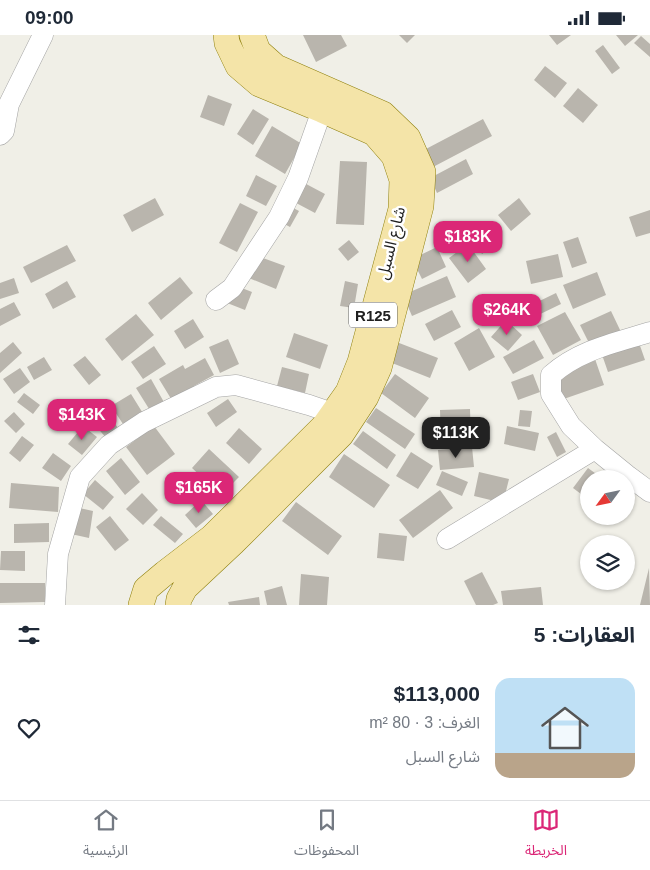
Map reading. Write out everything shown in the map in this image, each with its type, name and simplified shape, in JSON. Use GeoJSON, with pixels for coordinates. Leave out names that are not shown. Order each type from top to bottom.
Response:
{"type":"FeatureCollection","features":[{"type":"Feature","properties":{"kind":"main road","name":"شارع السبل"},"geometry":{"type":"LineString","coordinates":[[178,605],[179,599],[186,588],[341,435],[342,416],[348,392],[360,362],[401,209],[402,180],[394,156],[374,133],[259,84],[238,66],[226,43],[226,35]]}},
{"type":"Feature","properties":{"kind":"main road","name":"شارع السبل"},"geometry":{"type":"LineString","coordinates":[[141,605],[146,589],[212,537],[324,426],[342,416],[366,397],[379,368],[420,206],[423,172],[408,138],[384,113],[276,67],[258,51],[252,35]]}},
{"type":"Feature","properties":{"kind":"street"},"geometry":{"type":"LineString","coordinates":[[0,135],[4,131],[9,105],[43,35]]}},
{"type":"Feature","properties":{"kind":"street"},"geometry":{"type":"LineString","coordinates":[[216,300],[232,288],[279,217],[298,178],[322,110]]}},
{"type":"Feature","properties":{"kind":"street"},"geometry":{"type":"LineString","coordinates":[[650,332],[590,351],[561,366],[550,375],[551,394],[571,426],[595,449],[650,492]]}},
{"type":"Feature","properties":{"kind":"street"},"geometry":{"type":"LineString","coordinates":[[55,605],[58,554],[80,477],[109,445],[144,422],[216,387],[236,385],[342,416]]}},
{"type":"Feature","properties":{"kind":"street"},"geometry":{"type":"LineString","coordinates":[[447,539],[595,449]]}},
{"type":"Feature","properties":{"kind":"building"},"geometry":{"type":"Polygon","coordinates":[[[303,35],[341,35],[347,46],[316,62],[303,35]]]}},
{"type":"Feature","properties":{"kind":"building"},"geometry":{"type":"Polygon","coordinates":[[[399,35],[415,35],[407,43],[399,35]]]}},
{"type":"Feature","properties":{"kind":"building"},"geometry":{"type":"Polygon","coordinates":[[[549,35],[571,35],[557,45],[549,35]]]}},
{"type":"Feature","properties":{"kind":"building"},"geometry":{"type":"Polygon","coordinates":[[[616,35],[638,35],[625,46],[616,35]]]}},
{"type":"Feature","properties":{"kind":"building"},"geometry":{"type":"Polygon","coordinates":[[[641,36],[650,44],[650,57],[634,43],[641,36]]]}},
{"type":"Feature","properties":{"kind":"building"},"geometry":{"type":"Polygon","coordinates":[[[603,45],[620,68],[612,74],[595,51],[603,45]]]}},
{"type":"Feature","properties":{"kind":"building"},"geometry":{"type":"Polygon","coordinates":[[[545,66],[567,83],[555,98],[534,80],[545,66]]]}},
{"type":"Feature","properties":{"kind":"building"},"geometry":{"type":"Polygon","coordinates":[[[578,88],[598,105],[583,123],[563,106],[578,88]]]}},
{"type":"Feature","properties":{"kind":"building"},"geometry":{"type":"Polygon","coordinates":[[[208,95],[232,104],[224,126],[200,117],[208,95]]]}},
{"type":"Feature","properties":{"kind":"building"},"geometry":{"type":"Polygon","coordinates":[[[253,109],[269,119],[253,145],[237,134],[253,109]]]}},
{"type":"Feature","properties":{"kind":"building"},"geometry":{"type":"Polygon","coordinates":[[[483,119],[492,136],[433,167],[424,150],[483,119]]]}},
{"type":"Feature","properties":{"kind":"building"},"geometry":{"type":"Polygon","coordinates":[[[272,126],[302,144],[285,174],[255,156],[272,126]]]}},
{"type":"Feature","properties":{"kind":"building"},"geometry":{"type":"Polygon","coordinates":[[[466,159],[473,174],[437,193],[430,178],[466,159]]]}},
{"type":"Feature","properties":{"kind":"building"},"geometry":{"type":"Polygon","coordinates":[[[340,161],[367,162],[364,225],[336,224],[340,161]]]}},
{"type":"Feature","properties":{"kind":"building"},"geometry":{"type":"Polygon","coordinates":[[[256,175],[277,186],[266,206],[246,196],[256,175]]]}},
{"type":"Feature","properties":{"kind":"building"},"geometry":{"type":"Polygon","coordinates":[[[293,177],[325,194],[315,213],[283,196],[293,177]]]}},
{"type":"Feature","properties":{"kind":"building"},"geometry":{"type":"Polygon","coordinates":[[[155,198],[164,215],[132,232],[123,215],[155,198]]]}},
{"type":"Feature","properties":{"kind":"building"},"geometry":{"type":"Polygon","coordinates":[[[519,198],[531,214],[511,231],[498,215],[519,198]]]}},
{"type":"Feature","properties":{"kind":"building"},"geometry":{"type":"Polygon","coordinates":[[[280,201],[299,211],[290,227],[271,217],[280,201]]]}},
{"type":"Feature","properties":{"kind":"building"},"geometry":{"type":"Polygon","coordinates":[[[240,203],[258,212],[237,252],[219,243],[240,203]]]}},
{"type":"Feature","properties":{"kind":"building"},"geometry":{"type":"Polygon","coordinates":[[[650,210],[650,233],[636,237],[629,217],[650,210]]]}},
{"type":"Feature","properties":{"kind":"building"},"geometry":{"type":"Polygon","coordinates":[[[489,224],[501,241],[482,254],[471,237],[489,224]]]}},
{"type":"Feature","properties":{"kind":"building"},"geometry":{"type":"Polygon","coordinates":[[[578,237],[587,263],[572,268],[563,242],[578,237]]]}},
{"type":"Feature","properties":{"kind":"building"},"geometry":{"type":"Polygon","coordinates":[[[349,240],[359,252],[348,261],[338,249],[349,240]]]}},
{"type":"Feature","properties":{"kind":"building"},"geometry":{"type":"Polygon","coordinates":[[[468,244],[486,269],[468,283],[449,258],[468,244]]]}},
{"type":"Feature","properties":{"kind":"building"},"geometry":{"type":"Polygon","coordinates":[[[67,245],[76,261],[31,283],[23,267],[67,245]]]}},
{"type":"Feature","properties":{"kind":"building"},"geometry":{"type":"Polygon","coordinates":[[[437,247],[446,267],[422,279],[412,259],[437,247]]]}},
{"type":"Feature","properties":{"kind":"building"},"geometry":{"type":"Polygon","coordinates":[[[252,254],[285,266],[276,289],[244,276],[252,254]]]}},
{"type":"Feature","properties":{"kind":"building"},"geometry":{"type":"Polygon","coordinates":[[[558,254],[563,277],[531,284],[526,261],[558,254]]]}},
{"type":"Feature","properties":{"kind":"building"},"geometry":{"type":"Polygon","coordinates":[[[597,272],[606,295],[573,309],[563,285],[597,272]]]}},
{"type":"Feature","properties":{"kind":"building"},"geometry":{"type":"Polygon","coordinates":[[[447,276],[456,297],[412,316],[403,295],[447,276]]]}},
{"type":"Feature","properties":{"kind":"building"},"geometry":{"type":"Polygon","coordinates":[[[180,277],[193,293],[161,320],[148,303],[180,277]]]}},
{"type":"Feature","properties":{"kind":"building"},"geometry":{"type":"Polygon","coordinates":[[[14,278],[19,293],[0,299],[0,283],[14,278]]]}},
{"type":"Feature","properties":{"kind":"building"},"geometry":{"type":"Polygon","coordinates":[[[67,281],[76,297],[53,309],[45,294],[67,281]]]}},
{"type":"Feature","properties":{"kind":"building"},"geometry":{"type":"Polygon","coordinates":[[[224,281],[252,292],[245,310],[217,299],[224,281]]]}},
{"type":"Feature","properties":{"kind":"building"},"geometry":{"type":"Polygon","coordinates":[[[345,281],[358,284],[354,308],[340,306],[345,281]]]}},
{"type":"Feature","properties":{"kind":"building"},"geometry":{"type":"Polygon","coordinates":[[[556,293],[561,304],[530,319],[525,308],[556,293]]]}},
{"type":"Feature","properties":{"kind":"building"},"geometry":{"type":"Polygon","coordinates":[[[14,302],[21,315],[0,326],[0,309],[14,302]]]}},
{"type":"Feature","properties":{"kind":"building"},"geometry":{"type":"Polygon","coordinates":[[[452,310],[461,327],[434,341],[425,324],[452,310]]]}},
{"type":"Feature","properties":{"kind":"building"},"geometry":{"type":"Polygon","coordinates":[[[611,311],[621,332],[591,347],[580,325],[611,311]]]}},
{"type":"Feature","properties":{"kind":"building"},"geometry":{"type":"Polygon","coordinates":[[[565,312],[581,340],[553,355],[537,326],[565,312]]]}},
{"type":"Feature","properties":{"kind":"building"},"geometry":{"type":"Polygon","coordinates":[[[136,314],[154,335],[122,361],[105,339],[136,314]]]}},
{"type":"Feature","properties":{"kind":"building"},"geometry":{"type":"Polygon","coordinates":[[[193,319],[204,337],[185,349],[174,331],[193,319]]]}},
{"type":"Feature","properties":{"kind":"building"},"geometry":{"type":"Polygon","coordinates":[[[506,320],[522,335],[508,351],[491,337],[506,320]]]}},
{"type":"Feature","properties":{"kind":"building"},"geometry":{"type":"Polygon","coordinates":[[[479,328],[495,357],[469,371],[454,343],[479,328]]]}},
{"type":"Feature","properties":{"kind":"building"},"geometry":{"type":"Polygon","coordinates":[[[294,333],[328,345],[320,369],[286,357],[294,333]]]}},
{"type":"Feature","properties":{"kind":"building"},"geometry":{"type":"Polygon","coordinates":[[[637,337],[645,360],[608,372],[600,349],[637,337]]]}},
{"type":"Feature","properties":{"kind":"building"},"geometry":{"type":"Polygon","coordinates":[[[228,339],[239,364],[220,373],[209,347],[228,339]]]}},
{"type":"Feature","properties":{"kind":"building"},"geometry":{"type":"Polygon","coordinates":[[[534,340],[544,358],[513,374],[503,357],[534,340]]]}},
{"type":"Feature","properties":{"kind":"building"},"geometry":{"type":"Polygon","coordinates":[[[394,341],[438,358],[430,378],[387,361],[394,341]]]}},
{"type":"Feature","properties":{"kind":"building"},"geometry":{"type":"Polygon","coordinates":[[[13,342],[22,353],[0,373],[0,353],[13,342]]]}},
{"type":"Feature","properties":{"kind":"building"},"geometry":{"type":"Polygon","coordinates":[[[154,346],[166,364],[143,379],[131,362],[154,346]]]}},
{"type":"Feature","properties":{"kind":"building"},"geometry":{"type":"Polygon","coordinates":[[[85,356],[101,375],[89,385],[73,365],[85,356]]]}},
{"type":"Feature","properties":{"kind":"building"},"geometry":{"type":"Polygon","coordinates":[[[44,357],[52,370],[34,380],[27,367],[44,357]]]}},
{"type":"Feature","properties":{"kind":"building"},"geometry":{"type":"Polygon","coordinates":[[[205,358],[214,375],[194,386],[196,389],[173,402],[159,379],[183,365],[185,369],[205,358]]]}},
{"type":"Feature","properties":{"kind":"building"},"geometry":{"type":"Polygon","coordinates":[[[595,359],[604,385],[558,401],[549,375],[595,359]]]}},
{"type":"Feature","properties":{"kind":"building"},"geometry":{"type":"Polygon","coordinates":[[[282,367],[309,374],[305,393],[277,386],[282,367]]]}},
{"type":"Feature","properties":{"kind":"building"},"geometry":{"type":"Polygon","coordinates":[[[20,368],[30,382],[14,394],[3,379],[20,368]]]}},
{"type":"Feature","properties":{"kind":"building"},"geometry":{"type":"Polygon","coordinates":[[[395,374],[429,398],[415,418],[381,393],[395,374]]]}},
{"type":"Feature","properties":{"kind":"building"},"geometry":{"type":"Polygon","coordinates":[[[533,374],[540,392],[518,400],[511,382],[533,374]]]}},
{"type":"Feature","properties":{"kind":"building"},"geometry":{"type":"Polygon","coordinates":[[[151,379],[165,404],[151,412],[136,388],[151,379]]]}},
{"type":"Feature","properties":{"kind":"building"},"geometry":{"type":"Polygon","coordinates":[[[24,393],[40,405],[33,414],[17,402],[24,393]]]}},
{"type":"Feature","properties":{"kind":"building"},"geometry":{"type":"Polygon","coordinates":[[[131,394],[144,415],[125,427],[111,406],[131,394]]]}},
{"type":"Feature","properties":{"kind":"building"},"geometry":{"type":"Polygon","coordinates":[[[228,399],[237,412],[216,427],[207,413],[228,399]]]}},
{"type":"Feature","properties":{"kind":"building"},"geometry":{"type":"Polygon","coordinates":[[[67,406],[78,420],[62,431],[52,417],[67,406]]]}},
{"type":"Feature","properties":{"kind":"building"},"geometry":{"type":"Polygon","coordinates":[[[376,408],[415,434],[405,449],[366,422],[376,408]]]}},
{"type":"Feature","properties":{"kind":"building"},"geometry":{"type":"Polygon","coordinates":[[[103,409],[119,429],[107,439],[90,419],[103,409]]]}},
{"type":"Feature","properties":{"kind":"building"},"geometry":{"type":"Polygon","coordinates":[[[470,409],[471,441],[441,442],[440,410],[470,409]]]}},
{"type":"Feature","properties":{"kind":"building"},"geometry":{"type":"Polygon","coordinates":[[[520,410],[532,411],[530,427],[518,426],[520,410]]]}},
{"type":"Feature","properties":{"kind":"building"},"geometry":{"type":"Polygon","coordinates":[[[14,412],[25,424],[16,433],[4,421],[14,412]]]}},
{"type":"Feature","properties":{"kind":"building"},"geometry":{"type":"Polygon","coordinates":[[[83,426],[97,437],[82,455],[68,444],[83,426]]]}},
{"type":"Feature","properties":{"kind":"building"},"geometry":{"type":"Polygon","coordinates":[[[154,426],[175,454],[147,475],[126,447],[154,426]]]}},
{"type":"Feature","properties":{"kind":"building"},"geometry":{"type":"Polygon","coordinates":[[[507,426],[539,433],[535,451],[504,444],[507,426]]]}},
{"type":"Feature","properties":{"kind":"building"},"geometry":{"type":"Polygon","coordinates":[[[239,428],[262,449],[249,464],[226,443],[239,428]]]}},
{"type":"Feature","properties":{"kind":"building"},"geometry":{"type":"Polygon","coordinates":[[[363,431],[396,455],[387,469],[353,444],[363,431]]]}},
{"type":"Feature","properties":{"kind":"building"},"geometry":{"type":"Polygon","coordinates":[[[556,432],[566,452],[557,457],[547,437],[556,432]]]}},
{"type":"Feature","properties":{"kind":"building"},"geometry":{"type":"Polygon","coordinates":[[[22,436],[34,445],[20,462],[9,453],[22,436]]]}},
{"type":"Feature","properties":{"kind":"building"},"geometry":{"type":"Polygon","coordinates":[[[472,447],[474,467],[440,470],[438,450],[472,447]]]}},
{"type":"Feature","properties":{"kind":"building"},"geometry":{"type":"Polygon","coordinates":[[[209,449],[239,477],[221,495],[192,468],[209,449]]]}},
{"type":"Feature","properties":{"kind":"building"},"geometry":{"type":"Polygon","coordinates":[[[411,452],[433,466],[418,489],[396,476],[411,452]]]}},
{"type":"Feature","properties":{"kind":"building"},"geometry":{"type":"Polygon","coordinates":[[[53,453],[71,466],[61,481],[42,468],[53,453]]]}},
{"type":"Feature","properties":{"kind":"building"},"geometry":{"type":"Polygon","coordinates":[[[344,454],[390,485],[374,508],[329,477],[344,454]]]}},
{"type":"Feature","properties":{"kind":"building"},"geometry":{"type":"Polygon","coordinates":[[[121,458],[140,482],[125,495],[106,471],[121,458]]]}},
{"type":"Feature","properties":{"kind":"building"},"geometry":{"type":"Polygon","coordinates":[[[442,471],[468,482],[462,496],[436,485],[442,471]]]}},
{"type":"Feature","properties":{"kind":"building"},"geometry":{"type":"Polygon","coordinates":[[[479,472],[509,479],[503,503],[474,496],[479,472]]]}},
{"type":"Feature","properties":{"kind":"building"},"geometry":{"type":"Polygon","coordinates":[[[580,479],[580,493],[573,488],[580,479]]]}},
{"type":"Feature","properties":{"kind":"building"},"geometry":{"type":"Polygon","coordinates":[[[95,480],[114,497],[103,510],[83,494],[95,480]]]}},
{"type":"Feature","properties":{"kind":"building"},"geometry":{"type":"Polygon","coordinates":[[[11,483],[59,487],[58,512],[9,508],[11,483]]]}},
{"type":"Feature","properties":{"kind":"building"},"geometry":{"type":"Polygon","coordinates":[[[440,490],[453,508],[413,538],[399,520],[440,490]]]}},
{"type":"Feature","properties":{"kind":"building"},"geometry":{"type":"Polygon","coordinates":[[[142,493],[158,510],[143,525],[126,509],[142,493]]]}},
{"type":"Feature","properties":{"kind":"building"},"geometry":{"type":"Polygon","coordinates":[[[201,500],[213,514],[196,528],[185,515],[201,500]]]}},
{"type":"Feature","properties":{"kind":"building"},"geometry":{"type":"Polygon","coordinates":[[[296,502],[342,536],[328,555],[282,521],[296,502]]]}},
{"type":"Feature","properties":{"kind":"building"},"geometry":{"type":"Polygon","coordinates":[[[75,507],[93,511],[89,538],[71,534],[75,507]]]}},
{"type":"Feature","properties":{"kind":"building"},"geometry":{"type":"Polygon","coordinates":[[[110,516],[129,540],[115,551],[96,527],[110,516]]]}},
{"type":"Feature","properties":{"kind":"building"},"geometry":{"type":"Polygon","coordinates":[[[161,516],[183,534],[175,543],[153,525],[161,516]]]}},
{"type":"Feature","properties":{"kind":"building"},"geometry":{"type":"Polygon","coordinates":[[[49,523],[49,542],[14,543],[14,524],[49,523]]]}},
{"type":"Feature","properties":{"kind":"building"},"geometry":{"type":"Polygon","coordinates":[[[379,533],[407,536],[404,561],[377,558],[379,533]]]}},
{"type":"Feature","properties":{"kind":"building"},"geometry":{"type":"Polygon","coordinates":[[[1,551],[25,551],[25,571],[0,570],[1,551]]]}},
{"type":"Feature","properties":{"kind":"building"},"geometry":{"type":"Polygon","coordinates":[[[649,568],[650,605],[640,605],[649,568]]]}},
{"type":"Feature","properties":{"kind":"building"},"geometry":{"type":"Polygon","coordinates":[[[482,572],[498,603],[493,605],[476,605],[464,581],[482,572]]]}},
{"type":"Feature","properties":{"kind":"building"},"geometry":{"type":"Polygon","coordinates":[[[301,574],[329,577],[327,605],[299,605],[301,574]]]}},
{"type":"Feature","properties":{"kind":"building"},"geometry":{"type":"Polygon","coordinates":[[[0,583],[45,583],[45,602],[0,603],[0,583]]]}},
{"type":"Feature","properties":{"kind":"building"},"geometry":{"type":"Polygon","coordinates":[[[282,586],[287,605],[267,605],[264,591],[282,586]]]}},
{"type":"Feature","properties":{"kind":"building"},"geometry":{"type":"Polygon","coordinates":[[[541,587],[543,605],[503,605],[501,591],[541,587]]]}},
{"type":"Feature","properties":{"kind":"building"},"geometry":{"type":"Polygon","coordinates":[[[259,597],[260,605],[229,605],[228,602],[259,597]]]}}]}
